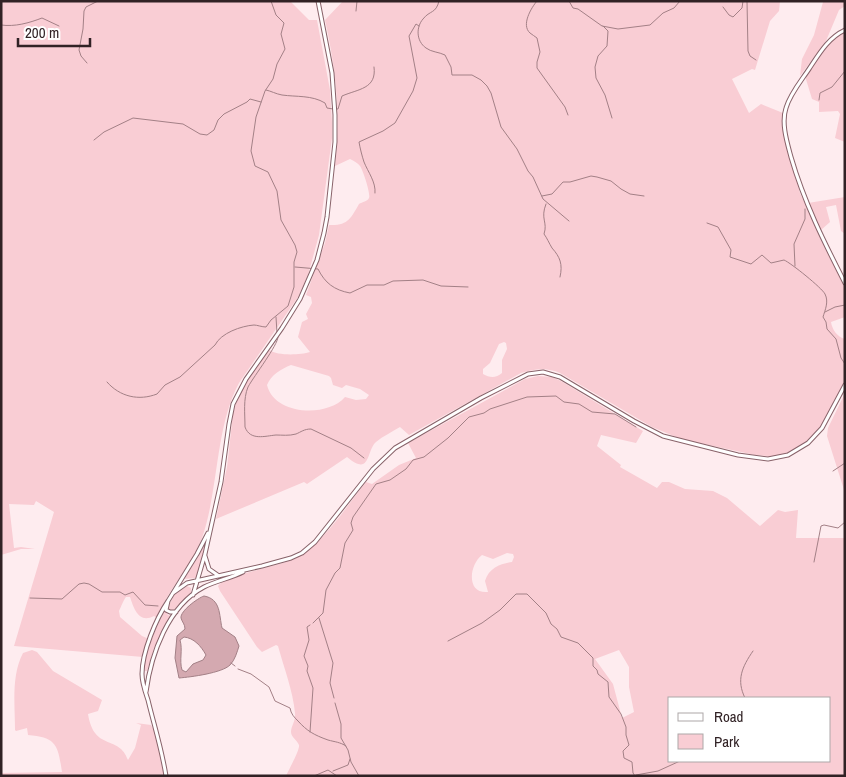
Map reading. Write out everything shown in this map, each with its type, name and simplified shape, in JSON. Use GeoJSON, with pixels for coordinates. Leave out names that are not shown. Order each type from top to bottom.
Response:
{"type":"FeatureCollection","features":[{"type":"Feature","properties":{"kind":"main road"},"geometry":{"type":"LineString","coordinates":[[193,594],[205,554],[224,468],[233,404],[246,378],[282,328],[300,299],[317,260],[326,225],[335,142],[335,115],[332,73],[318,1]]}},
{"type":"Feature","properties":{"kind":"main road"},"geometry":{"type":"LineString","coordinates":[[845,30],[837,34],[824,46],[794,91],[786,108],[785,121],[787,141],[803,196],[845,283]]}},
{"type":"Feature","properties":{"kind":"main road"},"geometry":{"type":"LineString","coordinates":[[173,593],[188,583],[246,570],[291,558],[302,553],[315,542],[364,478],[395,448],[489,393],[528,374],[543,372],[560,376],[634,421],[663,436],[738,455],[768,459],[788,455],[808,444],[822,428],[845,385]]}},
{"type":"Feature","properties":{"kind":"main road"},"geometry":{"type":"LineString","coordinates":[[166,776],[142,670],[162,610],[197,554],[211,525]]}},
{"type":"Feature","properties":{"kind":"main road"},"geometry":{"type":"LineString","coordinates":[[205,554],[209,569],[220,576]]}},
{"type":"Feature","properties":{"kind":"main road"},"geometry":{"type":"LineString","coordinates":[[146,693],[149,671],[162,637],[177,612],[193,594],[246,570]]}},
{"type":"Feature","properties":{"kind":"main road"},"geometry":{"type":"LineString","coordinates":[[188,583],[192,585],[193,594]]}},
{"type":"Feature","properties":{"kind":"main road"},"geometry":{"type":"LineString","coordinates":[[168,601],[166,610],[177,612]]}},
{"type":"Feature","properties":{"kind":"main road"},"geometry":{"type":"LineString","coordinates":[[142,670],[149,671]]}},
{"type":"Feature","properties":{"kind":"green space"},"geometry":{"type":"Polygon","coordinates":[[[1,1],[290,1],[309,20],[317,20],[330,90],[332,122],[332,138],[319,235],[308,275],[298,297],[239,383],[231,401],[221,439],[212,499],[202,538],[192,559],[167,597],[157,618],[154,616],[149,618],[141,617],[135,610],[130,597],[126,597],[123,601],[119,611],[120,617],[142,636],[149,639],[143,657],[14,646],[54,512],[36,501],[34,505],[9,504],[14,548],[35,549],[21,549],[1,555],[1,1]]]}},
{"type":"Feature","properties":{"kind":"green space"},"geometry":{"type":"Polygon","coordinates":[[[343,1],[780,1],[779,11],[770,21],[755,70],[752,69],[732,79],[749,113],[761,104],[783,113],[783,129],[800,193],[845,287],[845,317],[831,322],[835,332],[845,339],[845,385],[825,425],[814,439],[796,452],[771,459],[767,456],[681,439],[652,427],[560,373],[545,369],[536,370],[521,373],[409,435],[400,427],[376,442],[364,463],[360,464],[347,457],[307,484],[304,482],[216,519],[227,467],[233,414],[237,399],[244,385],[269,350],[289,354],[310,352],[298,337],[302,322],[308,319],[306,314],[312,303],[311,297],[306,295],[325,243],[329,225],[341,224],[348,220],[359,204],[369,198],[366,182],[358,164],[350,159],[335,166],[338,128],[336,92],[325,20],[343,1]],[[504,342],[499,344],[490,363],[483,369],[483,374],[493,377],[502,373],[502,360],[507,349],[504,342]],[[291,365],[271,378],[267,385],[272,395],[290,408],[314,410],[337,404],[345,397],[356,400],[366,399],[369,395],[360,389],[346,385],[342,388],[333,385],[329,376],[291,365]]]}},
{"type":"Feature","properties":{"kind":"green space"},"geometry":{"type":"Polygon","coordinates":[[[845,1],[845,6],[839,10],[826,41],[800,76],[802,59],[814,35],[823,2],[845,1]]]}},
{"type":"Feature","properties":{"kind":"green space"},"geometry":{"type":"Polygon","coordinates":[[[845,32],[845,142],[835,138],[840,114],[838,111],[819,112],[819,102],[812,99],[805,76],[827,44],[845,32]]]}},
{"type":"Feature","properties":{"kind":"green space"},"geometry":{"type":"Polygon","coordinates":[[[845,197],[845,234],[841,231],[836,205],[826,207],[830,222],[821,230],[808,203],[845,197]]]}},
{"type":"Feature","properties":{"kind":"green space"},"geometry":{"type":"Polygon","coordinates":[[[538,376],[552,377],[643,431],[636,443],[601,435],[597,446],[621,465],[620,467],[657,488],[662,482],[669,482],[685,489],[713,491],[727,498],[760,526],[778,510],[785,512],[798,510],[796,538],[845,538],[845,776],[286,776],[299,745],[291,734],[295,716],[294,705],[278,646],[276,645],[262,652],[257,647],[218,586],[233,577],[292,560],[309,550],[327,532],[366,482],[372,484],[399,465],[416,458],[408,443],[525,379],[538,376]],[[507,553],[493,559],[482,555],[474,565],[472,572],[473,584],[476,588],[488,592],[485,581],[489,573],[499,565],[512,562],[513,554],[507,553]],[[619,650],[595,659],[613,684],[622,718],[634,712],[629,687],[629,667],[619,650]]]}},
{"type":"Feature","properties":{"kind":"green space"},"geometry":{"type":"Polygon","coordinates":[[[845,393],[845,493],[827,436],[828,428],[845,393]]]}},
{"type":"Feature","properties":{"kind":"green space"},"geometry":{"type":"Polygon","coordinates":[[[206,541],[197,578],[184,579],[198,557],[206,541]]]}},
{"type":"Feature","properties":{"kind":"green space"},"geometry":{"type":"Polygon","coordinates":[[[187,586],[191,588],[191,593],[173,611],[169,610],[168,607],[175,594],[187,586]]]}},
{"type":"Feature","properties":{"kind":"green space"},"geometry":{"type":"Polygon","coordinates":[[[165,611],[168,615],[172,616],[154,648],[147,671],[145,671],[148,649],[165,611]]]}},
{"type":"Feature","properties":{"kind":"green space"},"geometry":{"type":"Polygon","coordinates":[[[32,650],[37,652],[53,671],[102,700],[98,711],[88,714],[91,726],[101,738],[119,747],[128,760],[135,748],[141,725],[136,723],[151,725],[158,742],[165,776],[1,776],[1,773],[62,772],[57,749],[54,744],[45,738],[28,735],[27,728],[15,730],[15,681],[17,671],[23,653],[32,650]]]}},
{"type":"Feature","properties":{"kind":"shaded area"},"geometry":{"type":"Polygon","coordinates":[[[204,596],[214,600],[218,608],[222,628],[235,637],[239,646],[236,656],[226,668],[206,674],[179,678],[175,658],[177,636],[185,629],[181,615],[204,596]],[[184,637],[180,640],[181,666],[182,670],[186,672],[193,664],[203,660],[206,655],[197,643],[184,637]]]}},
{"type":"Feature","properties":{"kind":"waterway"},"geometry":{"type":"LineString","coordinates":[[87,63],[79,50],[84,11],[86,7],[98,1]]}},
{"type":"Feature","properties":{"kind":"waterway"},"geometry":{"type":"LineString","coordinates":[[107,382],[118,391],[130,396],[143,397],[157,394],[165,385],[180,377],[222,337],[249,326],[266,327],[271,320],[288,306],[294,287],[294,262],[297,252],[281,220],[277,191],[268,172],[255,166],[251,151],[256,117],[265,91],[273,79],[277,64],[285,49],[281,34],[284,23],[276,15],[271,1]]}},
{"type":"Feature","properties":{"kind":"waterway"},"geometry":{"type":"LineString","coordinates":[[356,11],[357,1]]}},
{"type":"Feature","properties":{"kind":"waterway"},"geometry":{"type":"LineString","coordinates":[[439,1],[436,8],[426,16],[419,26],[420,42],[428,49],[445,55],[451,67],[452,75],[472,75],[487,86],[491,93],[501,127],[517,149],[543,199],[569,221]]}},
{"type":"Feature","properties":{"kind":"waterway"},"geometry":{"type":"LineString","coordinates":[[537,1],[530,12],[526,26],[527,30],[537,38],[540,52],[537,68],[565,107],[568,115]]}},
{"type":"Feature","properties":{"kind":"waterway"},"geometry":{"type":"LineString","coordinates":[[569,1],[573,8],[578,9],[602,26],[618,29],[650,25],[663,13],[674,8],[680,1]]}},
{"type":"Feature","properties":{"kind":"waterway"},"geometry":{"type":"LineString","coordinates":[[723,7],[733,17],[742,8],[743,1]]}},
{"type":"Feature","properties":{"kind":"waterway"},"geometry":{"type":"LineString","coordinates":[[747,1],[748,51],[750,56],[756,60]]}},
{"type":"Feature","properties":{"kind":"waterway"},"geometry":{"type":"LineString","coordinates":[[1,25],[22,24],[42,18],[59,26]]}},
{"type":"Feature","properties":{"kind":"waterway"},"geometry":{"type":"LineString","coordinates":[[375,193],[359,142],[395,123],[413,91],[417,78],[409,36],[416,24],[419,26]]}},
{"type":"Feature","properties":{"kind":"waterway"},"geometry":{"type":"LineString","coordinates":[[603,26],[608,31],[607,46],[598,56],[595,67],[596,78],[605,95],[612,118]]}},
{"type":"Feature","properties":{"kind":"waterway"},"geometry":{"type":"LineString","coordinates":[[337,109],[342,96],[360,90],[373,80],[374,67]]}},
{"type":"Feature","properties":{"kind":"waterway"},"geometry":{"type":"LineString","coordinates":[[819,100],[820,93],[832,87],[845,71]]}},
{"type":"Feature","properties":{"kind":"waterway"},"geometry":{"type":"LineString","coordinates":[[266,90],[282,95],[320,100],[325,103],[327,108],[333,109]]}},
{"type":"Feature","properties":{"kind":"waterway"},"geometry":{"type":"LineString","coordinates":[[94,140],[104,132],[133,118],[183,124],[200,134],[207,135],[214,130],[218,120],[224,114],[250,99],[261,102]]}},
{"type":"Feature","properties":{"kind":"waterway"},"geometry":{"type":"LineString","coordinates":[[542,196],[552,194],[563,182],[591,176],[611,181],[630,194],[644,196]]}},
{"type":"Feature","properties":{"kind":"waterway"},"geometry":{"type":"LineString","coordinates":[[546,204],[544,209],[544,234],[560,261],[560,277]]}},
{"type":"Feature","properties":{"kind":"waterway"},"geometry":{"type":"LineString","coordinates":[[795,266],[794,244],[805,219],[805,209]]}},
{"type":"Feature","properties":{"kind":"waterway"},"geometry":{"type":"LineString","coordinates":[[707,223],[718,227],[731,250],[730,257],[751,264],[762,255],[771,263],[784,260],[823,291],[827,300],[823,317],[827,329],[836,339],[841,358],[845,364]]}},
{"type":"Feature","properties":{"kind":"waterway"},"geometry":{"type":"LineString","coordinates":[[295,267],[318,269],[331,285],[339,290],[350,293],[367,285],[384,285],[393,281],[423,280],[441,286],[468,287]]}},
{"type":"Feature","properties":{"kind":"waterway"},"geometry":{"type":"LineString","coordinates":[[825,312],[845,305]]}},
{"type":"Feature","properties":{"kind":"waterway"},"geometry":{"type":"LineString","coordinates":[[276,317],[277,333]]}},
{"type":"Feature","properties":{"kind":"waterway"},"geometry":{"type":"LineString","coordinates":[[278,337],[274,347],[246,392],[245,427],[247,431],[254,436],[263,437],[293,435],[311,429],[351,448],[364,458]]}},
{"type":"Feature","properties":{"kind":"waterway"},"geometry":{"type":"LineString","coordinates":[[313,623],[323,613],[326,590],[335,573],[340,568],[345,543],[353,530],[351,523],[353,517],[376,484],[390,480],[406,469],[413,460],[424,457],[448,438],[469,417],[527,397],[556,396],[564,402],[579,404],[592,412],[615,414],[636,427]]}},
{"type":"Feature","properties":{"kind":"waterway"},"geometry":{"type":"LineString","coordinates":[[833,471],[845,463]]}},
{"type":"Feature","properties":{"kind":"waterway"},"geometry":{"type":"LineString","coordinates":[[814,562],[821,526],[838,528],[845,522]]}},
{"type":"Feature","properties":{"kind":"waterway"},"geometry":{"type":"LineString","coordinates":[[30,598],[62,599],[79,584],[84,583],[102,592],[120,592],[125,595],[133,592],[145,605],[158,606]]}},
{"type":"Feature","properties":{"kind":"waterway"},"geometry":{"type":"LineString","coordinates":[[448,641],[482,623],[500,610],[516,594],[527,594],[546,613],[551,624],[557,629],[561,637],[578,643],[593,658],[593,666],[598,674],[608,682],[609,697],[621,714],[626,727],[629,745],[623,751],[624,758],[632,762],[635,776]]}},
{"type":"Feature","properties":{"kind":"waterway"},"geometry":{"type":"LineString","coordinates":[[319,618],[333,663],[330,683],[334,698]]}},
{"type":"Feature","properties":{"kind":"waterway"},"geometry":{"type":"LineString","coordinates":[[310,625],[307,627],[309,640],[304,656],[313,688],[310,732]]}},
{"type":"Feature","properties":{"kind":"waterway"},"geometry":{"type":"LineString","coordinates":[[745,697],[741,685],[741,674],[753,651]]}},
{"type":"Feature","properties":{"kind":"waterway"},"geometry":{"type":"LineString","coordinates":[[231,663],[235,666]]}},
{"type":"Feature","properties":{"kind":"waterway"},"geometry":{"type":"LineString","coordinates":[[238,669],[251,674],[269,687],[275,701],[290,708],[294,717],[308,730],[323,738],[346,746]]}},
{"type":"Feature","properties":{"kind":"waterway"},"geometry":{"type":"LineString","coordinates":[[335,703],[341,724],[341,738],[359,776]]}},
{"type":"Feature","properties":{"kind":"waterway"},"geometry":{"type":"LineString","coordinates":[[333,771],[348,765],[350,759]]}},
{"type":"Feature","properties":{"kind":"waterway"},"geometry":{"type":"LineString","coordinates":[[636,775],[658,771],[678,762]]}},
{"type":"Feature","properties":{"kind":"waterway"},"geometry":{"type":"LineString","coordinates":[[314,776],[328,770],[337,776]]}}]}
